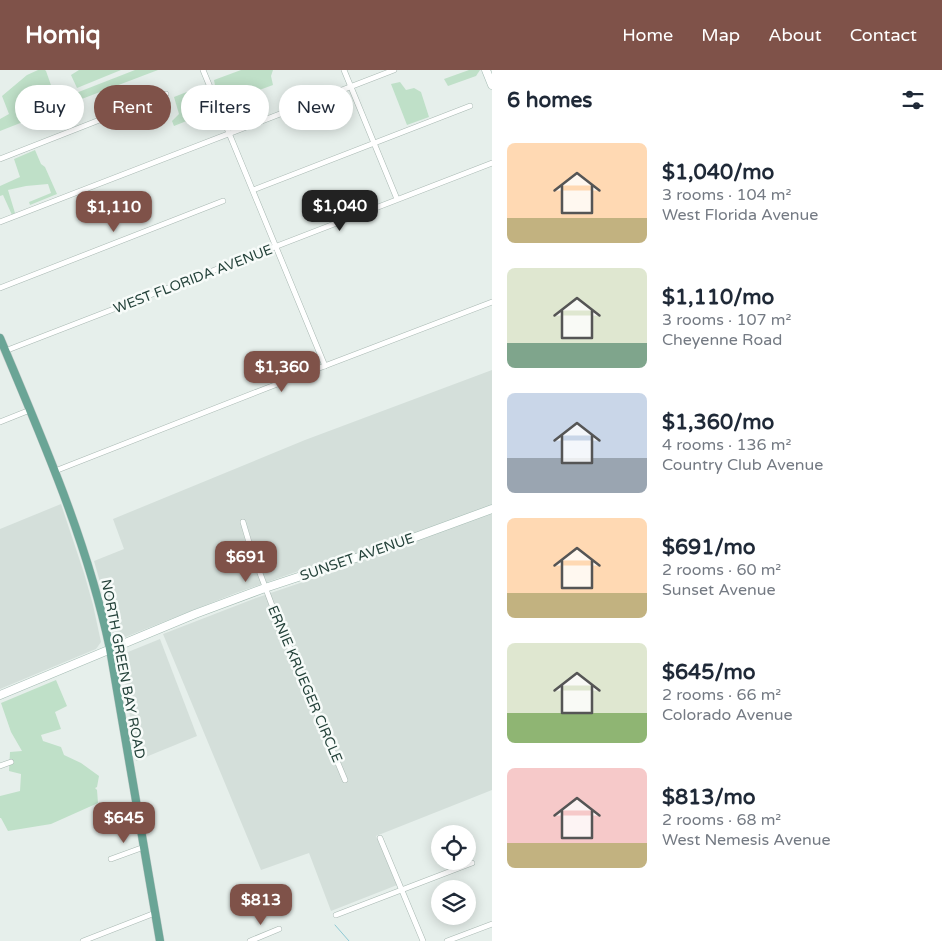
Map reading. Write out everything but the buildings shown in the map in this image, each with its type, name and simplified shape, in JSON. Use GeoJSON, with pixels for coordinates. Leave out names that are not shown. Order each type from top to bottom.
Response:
{"type":"FeatureCollection","features":[{"type":"Feature","properties":{"kind":"main road","name":"NORTH GREEN BAY ROAD"},"geometry":{"type":"LineString","coordinates":[[0,338],[55,471],[93,578],[100,604],[110,650],[160,941]]}},
{"type":"Feature","properties":{"kind":"street"},"geometry":{"type":"LineString","coordinates":[[203,70],[325,366]]}},
{"type":"Feature","properties":{"kind":"street"},"geometry":{"type":"LineString","coordinates":[[344,70],[351,85]]}},
{"type":"Feature","properties":{"kind":"street"},"geometry":{"type":"LineString","coordinates":[[353,85],[394,70]]}},
{"type":"Feature","properties":{"kind":"street"},"geometry":{"type":"LineString","coordinates":[[486,70],[492,85]]}},
{"type":"Feature","properties":{"kind":"street"},"geometry":{"type":"LineString","coordinates":[[353,91],[397,199]]}},
{"type":"Feature","properties":{"kind":"street"},"geometry":{"type":"LineString","coordinates":[[253,190],[470,106]]}},
{"type":"Feature","properties":{"kind":"street"},"geometry":{"type":"LineString","coordinates":[[0,222],[279,114]]}},
{"type":"Feature","properties":{"kind":"street"},"geometry":{"type":"LineString","coordinates":[[0,159],[94,122]]}},
{"type":"Feature","properties":{"kind":"street","name":"WEST FLORIDA AVENUE"},"geometry":{"type":"LineString","coordinates":[[5,351],[492,162]]}},
{"type":"Feature","properties":{"kind":"street"},"geometry":{"type":"LineString","coordinates":[[0,288],[223,201]]}},
{"type":"Feature","properties":{"kind":"street"},"geometry":{"type":"LineString","coordinates":[[55,471],[492,302]]}},
{"type":"Feature","properties":{"kind":"street"},"geometry":{"type":"LineString","coordinates":[[0,422],[30,410]]}},
{"type":"Feature","properties":{"kind":"street","name":"SUNSET AVENUE"},"geometry":{"type":"LineString","coordinates":[[0,695],[195,614],[492,509]]}},
{"type":"Feature","properties":{"kind":"street","name":"ERNIE KRUEGER CIRCLE"},"geometry":{"type":"LineString","coordinates":[[243,522],[250,549],[265,588],[345,780]]}},
{"type":"Feature","properties":{"kind":"street"},"geometry":{"type":"LineString","coordinates":[[0,766],[11,762]]}},
{"type":"Feature","properties":{"kind":"street"},"geometry":{"type":"LineString","coordinates":[[380,838],[423,941]]}},
{"type":"Feature","properties":{"kind":"street"},"geometry":{"type":"LineString","coordinates":[[111,859],[144,847]]}},
{"type":"Feature","properties":{"kind":"street"},"geometry":{"type":"LineString","coordinates":[[336,915],[456,870]]}},
{"type":"Feature","properties":{"kind":"street"},"geometry":{"type":"LineString","coordinates":[[83,941],[155,912]]}},
{"type":"Feature","properties":{"kind":"street"},"geometry":{"type":"LineString","coordinates":[[446,941],[492,924]]}},
{"type":"Feature","properties":{"kind":"street"},"geometry":{"type":"LineString","coordinates":[[250,941],[278,929]]}},
{"type":"Feature","properties":{"kind":"shaded area"},"geometry":{"type":"Polygon","coordinates":[[[492,370],[492,790],[376,836],[397,885],[331,911],[309,853],[261,870],[163,634],[256,598],[350,566],[347,554],[236,593],[123,638],[116,636],[112,632],[94,561],[124,549],[113,519],[305,440],[492,370]]]}},
{"type":"Feature","properties":{"kind":"shaded area"},"geometry":{"type":"Polygon","coordinates":[[[61,504],[84,573],[101,642],[96,649],[0,689],[0,529],[61,504]]]}},
{"type":"Feature","properties":{"kind":"shaded area"},"geometry":{"type":"Polygon","coordinates":[[[160,639],[197,736],[136,761],[122,659],[128,652],[160,639]]]}},
{"type":"Feature","properties":{"kind":"green space"},"geometry":{"type":"Polygon","coordinates":[[[38,70],[45,70],[51,85],[15,85],[27,75],[38,70]]]}},
{"type":"Feature","properties":{"kind":"green space"},"geometry":{"type":"Polygon","coordinates":[[[79,70],[121,70],[84,85],[76,85],[71,75],[79,70]]]}},
{"type":"Feature","properties":{"kind":"green space"},"geometry":{"type":"Polygon","coordinates":[[[135,70],[158,70],[118,85],[97,85],[135,70]]]}},
{"type":"Feature","properties":{"kind":"green space"},"geometry":{"type":"Polygon","coordinates":[[[241,70],[273,70],[271,76],[273,85],[269,86],[215,85],[214,80],[241,70]]]}},
{"type":"Feature","properties":{"kind":"green space"},"geometry":{"type":"Polygon","coordinates":[[[469,70],[480,70],[476,76],[448,86],[444,79],[469,70]]]}},
{"type":"Feature","properties":{"kind":"green space"},"geometry":{"type":"Polygon","coordinates":[[[400,82],[406,90],[414,88],[421,92],[429,117],[407,125],[391,84],[400,82]]]}},
{"type":"Feature","properties":{"kind":"green space"},"geometry":{"type":"Polygon","coordinates":[[[15,85],[15,125],[0,131],[0,119],[9,114],[2,96],[15,85]]]}},
{"type":"Feature","properties":{"kind":"green space"},"geometry":{"type":"Polygon","coordinates":[[[94,86],[94,94],[84,98],[84,90],[94,86]]]}},
{"type":"Feature","properties":{"kind":"green space"},"geometry":{"type":"Polygon","coordinates":[[[181,94],[181,123],[174,126],[172,121],[179,114],[174,97],[181,94]]]}},
{"type":"Feature","properties":{"kind":"green space"},"geometry":{"type":"Polygon","coordinates":[[[35,150],[57,194],[30,205],[29,202],[51,193],[48,184],[8,190],[15,213],[12,215],[3,195],[0,196],[0,186],[20,177],[14,159],[35,150]]]}},
{"type":"Feature","properties":{"kind":"green space"},"geometry":{"type":"Polygon","coordinates":[[[56,680],[67,706],[55,712],[61,729],[41,735],[43,741],[61,747],[64,755],[81,763],[99,776],[97,787],[95,788],[97,790],[98,803],[51,824],[8,831],[0,818],[0,796],[20,791],[21,774],[9,771],[10,752],[22,751],[11,732],[1,703],[56,680]]]}},
{"type":"Feature","properties":{"kind":"waterway"},"geometry":{"type":"LineString","coordinates":[[335,925],[349,941]]}}]}
